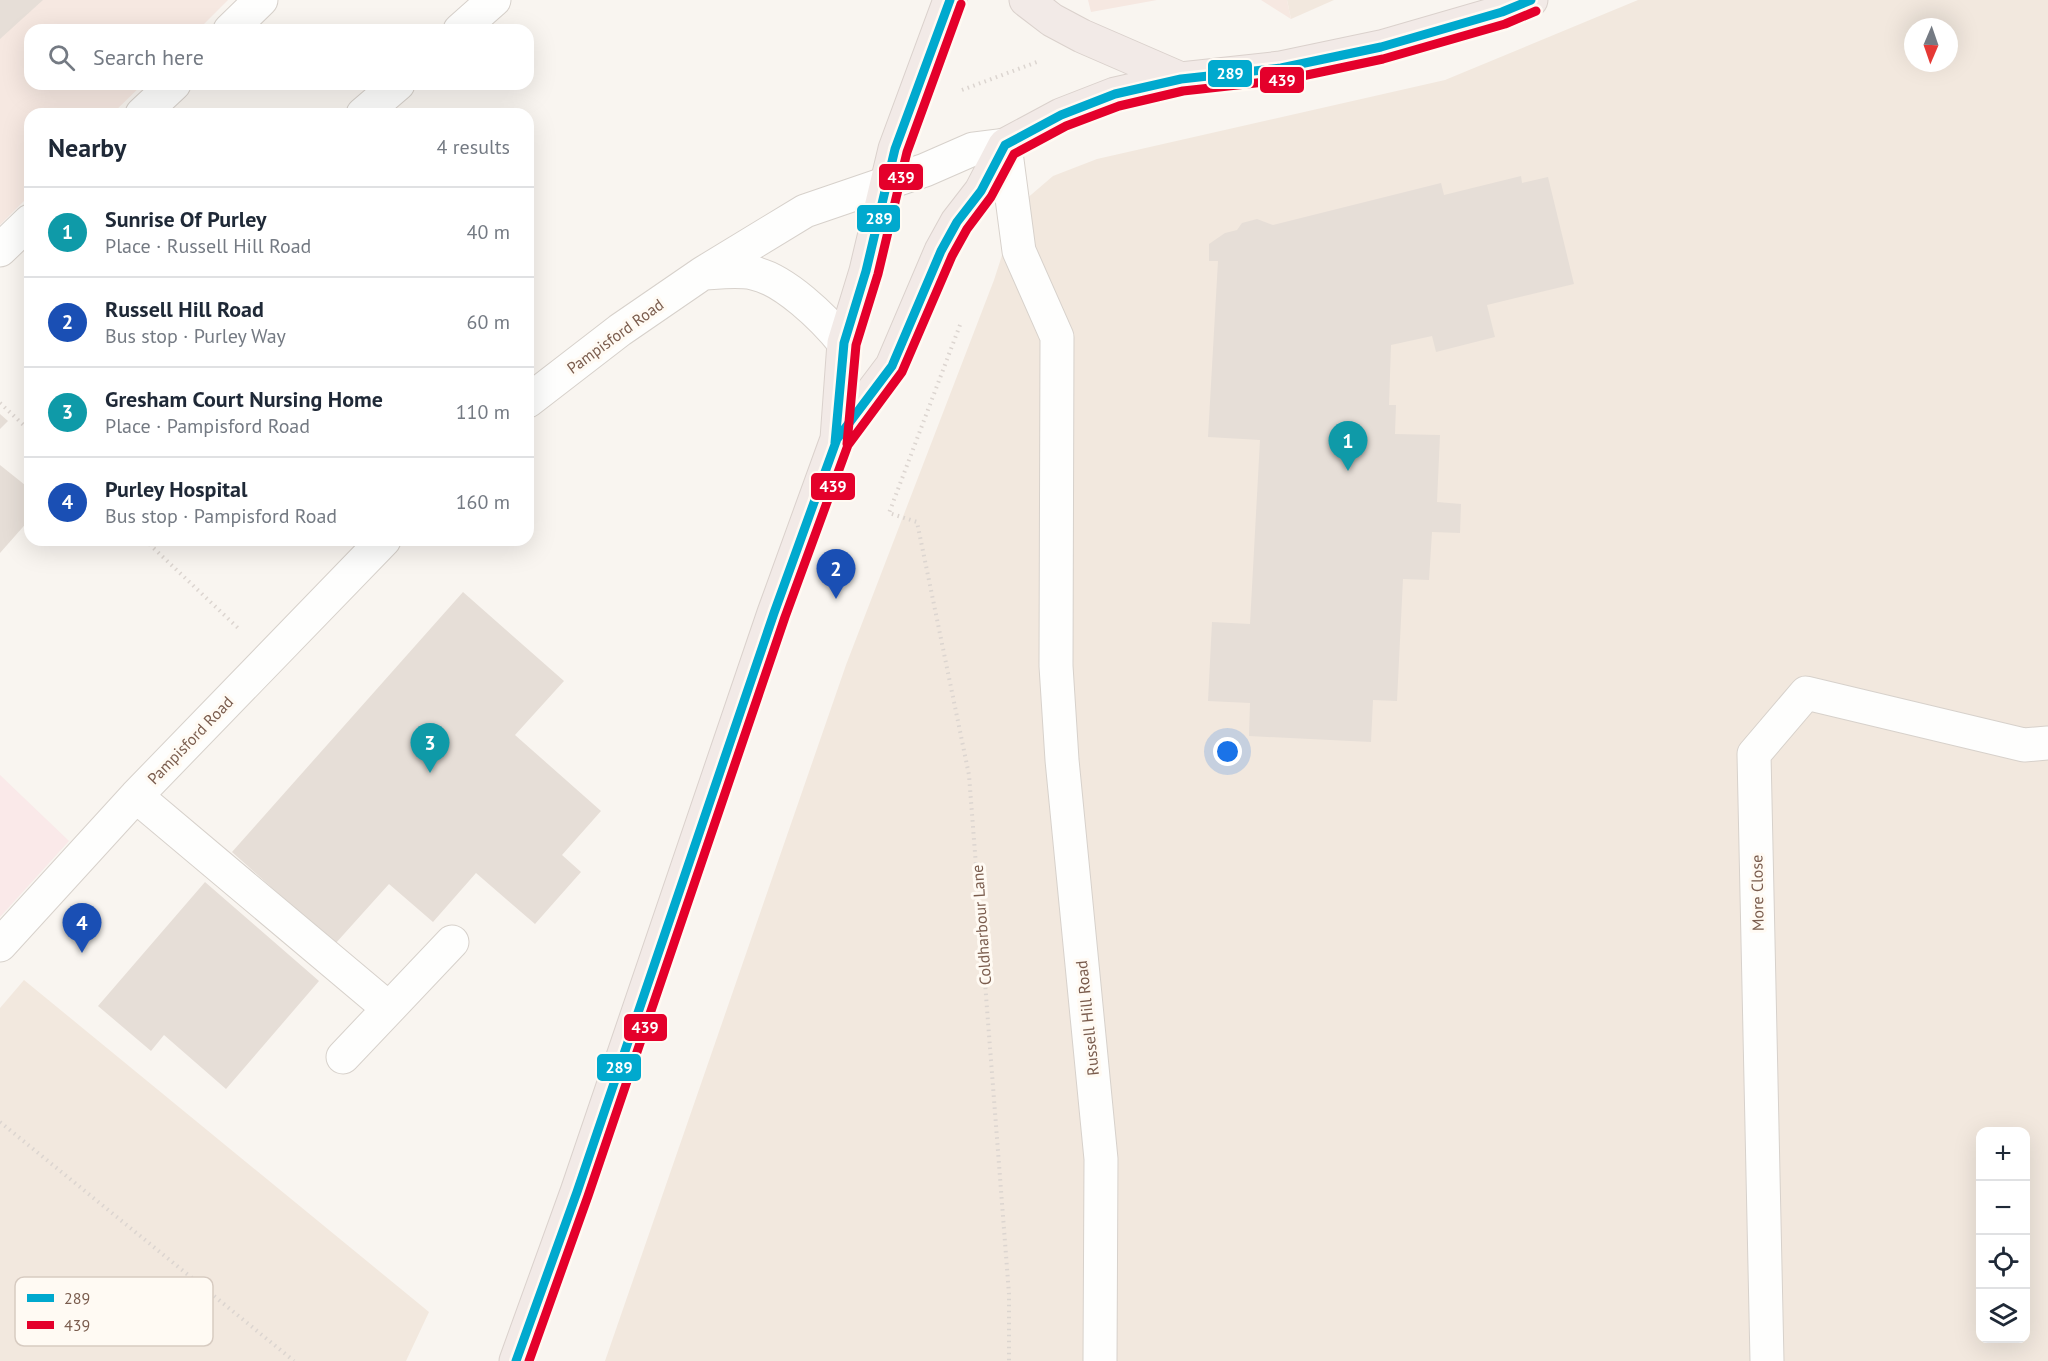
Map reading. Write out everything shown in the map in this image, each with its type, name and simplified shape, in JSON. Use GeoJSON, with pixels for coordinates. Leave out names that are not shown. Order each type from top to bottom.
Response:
{"type":"FeatureCollection","features":[{"type":"Feature","properties":{"kind":"highway"},"geometry":{"type":"LineString","coordinates":[[516,1361],[577,1192],[774,613],[837,439],[844,343],[866,271],[886,183],[950,0]]}},
{"type":"Feature","properties":{"kind":"highway"},"geometry":{"type":"LineString","coordinates":[[1026,0],[1052,20],[1082,36],[1094,39],[1181,79]]}},
{"type":"Feature","properties":{"kind":"highway"},"geometry":{"type":"LineString","coordinates":[[837,439],[892,366],[942,251],[957,222],[981,191],[1005,145],[1061,115],[1115,94],[1181,79],[1281,68],[1381,47],[1502,12],[1532,0]]}},
{"type":"Feature","properties":{"kind":"street"},"geometry":{"type":"LineString","coordinates":[[236,24],[261,0]]}},
{"type":"Feature","properties":{"kind":"street"},"geometry":{"type":"LineString","coordinates":[[467,24],[494,0]]}},
{"type":"Feature","properties":{"kind":"street"},"geometry":{"type":"LineString","coordinates":[[148,108],[168,90]]}},
{"type":"Feature","properties":{"kind":"street"},"geometry":{"type":"LineString","coordinates":[[370,108],[391,90]]}},
{"type":"Feature","properties":{"kind":"street","name":"Pampisford Road"},"geometry":{"type":"LineString","coordinates":[[534,396],[620,330],[703,273],[805,211],[973,149],[1005,145]]}},
{"type":"Feature","properties":{"kind":"street","name":"Russell Hill Road"},"geometry":{"type":"LineString","coordinates":[[1005,145],[1019,251],[1057,337],[1056,666],[1063,771],[1101,1159],[1100,1361]]}},
{"type":"Feature","properties":{"kind":"street"},"geometry":{"type":"LineString","coordinates":[[0,250],[24,227]]}},
{"type":"Feature","properties":{"kind":"street"},"geometry":{"type":"LineString","coordinates":[[703,273],[752,273],[772,279],[793,293],[844,343]]}},
{"type":"Feature","properties":{"kind":"street","name":"Pampisford Road"},"geometry":{"type":"LineString","coordinates":[[0,945],[136,796],[378,546]]}},
{"type":"Feature","properties":{"kind":"street","name":"More Close"},"geometry":{"type":"LineString","coordinates":[[1767,1361],[1754,754],[1806,693],[2024,745],[2048,743]]}},
{"type":"Feature","properties":{"kind":"street"},"geometry":{"type":"LineString","coordinates":[[136,796],[388,1008]]}},
{"type":"Feature","properties":{"kind":"street"},"geometry":{"type":"LineString","coordinates":[[343,1057],[452,942]]}},
{"type":"Feature","properties":{"kind":"path"},"geometry":{"type":"LineString","coordinates":[[917,90],[969,89],[1094,39]]}},
{"type":"Feature","properties":{"kind":"path","name":"Coldharbour Lane"},"geometry":{"type":"LineString","coordinates":[[963,316],[890,513],[917,522],[969,775],[1009,1294],[1009,1361]]}},
{"type":"Feature","properties":{"kind":"path"},"geometry":{"type":"LineString","coordinates":[[0,403],[24,425]]}},
{"type":"Feature","properties":{"kind":"path"},"geometry":{"type":"LineString","coordinates":[[151,546],[269,658]]}},
{"type":"Feature","properties":{"kind":"path"},"geometry":{"type":"LineString","coordinates":[[0,1122],[191,1277]]}},
{"type":"Feature","properties":{"kind":"path"},"geometry":{"type":"LineString","coordinates":[[213,1295],[294,1361]]}},
{"type":"Feature","properties":{"kind":"shaded area"},"geometry":{"type":"Polygon","coordinates":[[[0,0],[228,0],[204,24],[24,24],[24,90],[137,90],[118,108],[24,108],[24,201],[0,225],[0,0]]]}},
{"type":"Feature","properties":{"kind":"shaded area"},"geometry":{"type":"Polygon","coordinates":[[[1088,0],[1157,0],[1091,12],[1088,0]]]}},
{"type":"Feature","properties":{"kind":"shaded area"},"geometry":{"type":"Polygon","coordinates":[[[1261,0],[1287,0],[1291,19],[1261,0]]]}},
{"type":"Feature","properties":{"kind":"shaded area"},"geometry":{"type":"Polygon","coordinates":[[[1287,0],[1334,0],[1291,19],[1287,0]]]}},
{"type":"Feature","properties":{"kind":"shaded area"},"geometry":{"type":"Polygon","coordinates":[[[1638,0],[2048,0],[2048,1361],[605,1361],[846,665],[994,280],[1018,206],[1053,176],[1097,159],[1445,80],[1638,0]]]}},
{"type":"Feature","properties":{"kind":"shaded area"},"geometry":{"type":"Polygon","coordinates":[[[0,775],[69,841],[0,917],[0,775]]]}},
{"type":"Feature","properties":{"kind":"shaded area"},"geometry":{"type":"Polygon","coordinates":[[[24,980],[429,1312],[406,1361],[0,1361],[0,1008],[24,980]]]}},
{"type":"Feature","properties":{"kind":"building"},"geometry":{"type":"Polygon","coordinates":[[[0,0],[43,0],[0,39],[0,0]]]}},
{"type":"Feature","properties":{"kind":"building"},"geometry":{"type":"Polygon","coordinates":[[[1521,176],[1522,183],[1548,177],[1574,284],[1487,305],[1495,337],[1436,352],[1432,336],[1391,345],[1389,405],[1396,405],[1395,434],[1440,435],[1437,502],[1461,504],[1460,533],[1432,532],[1429,580],[1403,579],[1397,701],[1373,700],[1371,742],[1249,736],[1250,703],[1208,701],[1212,622],[1250,624],[1260,440],[1208,437],[1218,261],[1209,261],[1209,244],[1225,233],[1237,230],[1242,223],[1257,219],[1273,225],[1441,183],[1444,195],[1521,176]]]}},
{"type":"Feature","properties":{"kind":"building"},"geometry":{"type":"Polygon","coordinates":[[[0,414],[8,421],[0,429],[0,414]]]}},
{"type":"Feature","properties":{"kind":"building"},"geometry":{"type":"Polygon","coordinates":[[[0,465],[24,484],[24,526],[0,553],[0,465]]]}},
{"type":"Feature","properties":{"kind":"building"},"geometry":{"type":"Polygon","coordinates":[[[463,592],[564,681],[515,735],[601,811],[562,855],[581,872],[535,924],[476,873],[433,922],[389,884],[335,944],[232,852],[463,592]]]}},
{"type":"Feature","properties":{"kind":"building"},"geometry":{"type":"Polygon","coordinates":[[[205,882],[319,981],[226,1089],[164,1035],[151,1051],[98,1006],[205,882]]]}},
{"type":"Feature","properties":{"kind":"transit line","name":"289"},"geometry":{"type":"LineString","coordinates":[[835,443],[844,343],[866,271],[895,149],[950,0]]}},
{"type":"Feature","properties":{"kind":"transit line","name":"289"},"geometry":{"type":"LineString","coordinates":[[516,1361],[577,1192],[774,613],[837,439],[892,366],[941,251],[957,222],[981,191],[1005,145],[1061,115],[1115,94],[1181,79],[1281,68],[1381,47],[1502,12],[1531,0]]}},
{"type":"Feature","properties":{"kind":"transit line","name":"439"},"geometry":{"type":"LineString","coordinates":[[847,444],[856,345],[878,274],[907,152],[961,4]]}},
{"type":"Feature","properties":{"kind":"transit line","name":"439"},"geometry":{"type":"LineString","coordinates":[[529,1361],[588,1196],[785,617],[848,445],[902,372],[952,256],[967,229],[991,197],[1014,154],[1066,126],[1119,106],[1183,91],[1283,80],[1383,59],[1505,24],[1536,11]]}},
{"type":"Feature","properties":{"kind":"place","name":"Sunrise Of Purley"},"geometry":{"type":"Point","coordinates":[1348,471]}},
{"type":"Feature","properties":{"kind":"place","name":"Russell Hill Road"},"geometry":{"type":"Point","coordinates":[836,599]}},
{"type":"Feature","properties":{"kind":"place","name":"Gresham Court Nursing Home"},"geometry":{"type":"Point","coordinates":[430,773]}},
{"type":"Feature","properties":{"kind":"place","name":"Purley Hospital"},"geometry":{"type":"Point","coordinates":[82,953]}}]}
